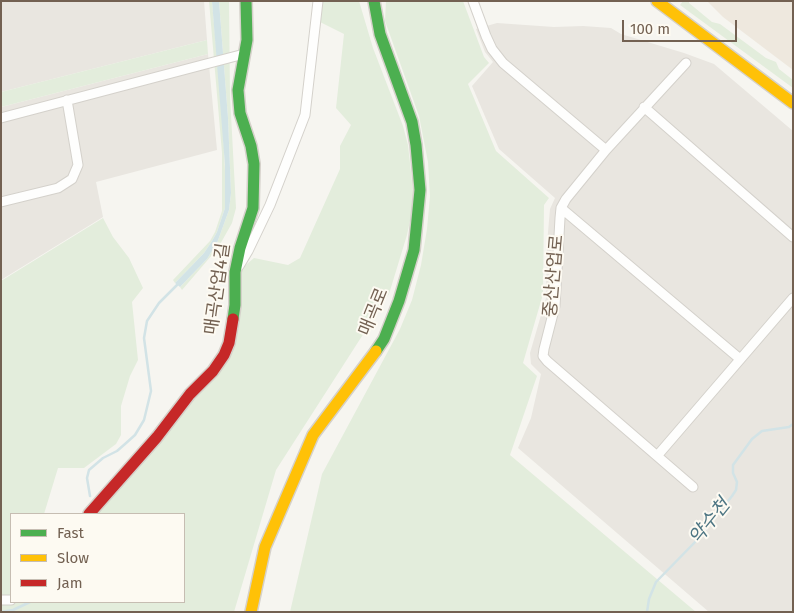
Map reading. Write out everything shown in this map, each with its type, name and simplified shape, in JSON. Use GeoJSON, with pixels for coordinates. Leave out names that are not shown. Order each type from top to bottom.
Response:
{"type":"FeatureCollection","features":[{"type":"Feature","properties":{"kind":"street","name":"매곡산업4길"},"geometry":{"type":"LineString","coordinates":[[92,511],[157,437],[190,394],[213,371],[224,355],[228,343],[235,305],[235,272],[240,248],[253,208],[254,164],[251,146],[240,113],[238,90],[240,55],[246,40],[246,1]]}},
{"type":"Feature","properties":{"kind":"street"},"geometry":{"type":"LineString","coordinates":[[235,272],[248,251],[270,205],[305,115],[318,1]]}},
{"type":"Feature","properties":{"kind":"street","name":"매곡로"},"geometry":{"type":"LineString","coordinates":[[251,612],[265,547],[301,460],[313,435],[384,339],[399,301],[414,250],[420,190],[416,145],[412,122],[380,34],[374,1]]}},
{"type":"Feature","properties":{"kind":"street"},"geometry":{"type":"LineString","coordinates":[[473,1],[489,42],[503,63],[606,150]]}},
{"type":"Feature","properties":{"kind":"street"},"geometry":{"type":"LineString","coordinates":[[657,1],[793,103]]}},
{"type":"Feature","properties":{"kind":"street"},"geometry":{"type":"LineString","coordinates":[[1,118],[240,55]]}},
{"type":"Feature","properties":{"kind":"street"},"geometry":{"type":"LineString","coordinates":[[686,63],[606,150],[566,199],[561,208],[740,359]]}},
{"type":"Feature","properties":{"kind":"street"},"geometry":{"type":"LineString","coordinates":[[1,202],[58,188],[72,179],[78,165],[67,100]]}},
{"type":"Feature","properties":{"kind":"street"},"geometry":{"type":"LineString","coordinates":[[644,107],[793,237]]}},
{"type":"Feature","properties":{"kind":"street","name":"중산산업로"},"geometry":{"type":"LineString","coordinates":[[561,208],[557,293],[544,349],[546,361],[693,487]]}},
{"type":"Feature","properties":{"kind":"street"},"geometry":{"type":"LineString","coordinates":[[657,456],[793,298]]}},
{"type":"Feature","properties":{"kind":"shaded area"},"geometry":{"type":"Polygon","coordinates":[[[1,1],[204,1],[207,40],[1,92],[1,1]]]}},
{"type":"Feature","properties":{"kind":"shaded area"},"geometry":{"type":"Polygon","coordinates":[[[212,1],[219,1],[228,118],[231,193],[229,210],[217,243],[207,259],[180,287],[175,283],[204,253],[212,241],[225,208],[225,165],[212,1]]]}},
{"type":"Feature","properties":{"kind":"shaded area"},"geometry":{"type":"Polygon","coordinates":[[[707,1],[793,1],[793,70],[723,17],[707,1]]]}},
{"type":"Feature","properties":{"kind":"shaded area"},"geometry":{"type":"Polygon","coordinates":[[[497,23],[611,28],[621,34],[684,53],[714,64],[793,131],[793,612],[709,612],[518,448],[531,418],[541,374],[531,364],[530,353],[546,298],[550,209],[555,198],[499,149],[472,86],[493,62],[485,52],[476,29],[497,23]]]}},
{"type":"Feature","properties":{"kind":"shaded area"},"geometry":{"type":"Polygon","coordinates":[[[208,54],[217,150],[96,182],[103,217],[1,280],[1,107],[208,54]]]}},
{"type":"Feature","properties":{"kind":"green space"},"geometry":{"type":"Polygon","coordinates":[[[209,1],[212,1],[223,125],[225,208],[217,232],[204,253],[175,283],[173,280],[210,241],[222,211],[222,153],[209,1]]]}},
{"type":"Feature","properties":{"kind":"green space"},"geometry":{"type":"Polygon","coordinates":[[[219,1],[229,1],[230,96],[236,208],[232,223],[218,248],[182,290],[180,287],[207,259],[217,243],[229,210],[231,193],[228,118],[219,1]]]}},
{"type":"Feature","properties":{"kind":"green space"},"geometry":{"type":"Polygon","coordinates":[[[320,1],[359,1],[373,48],[403,126],[408,145],[413,190],[412,211],[407,235],[389,294],[276,470],[234,612],[1,612],[1,281],[103,218],[113,237],[129,258],[143,288],[132,302],[138,360],[130,376],[121,406],[121,435],[116,444],[84,468],[58,468],[44,513],[10,513],[10,603],[185,603],[185,513],[94,513],[215,373],[242,268],[254,258],[288,265],[300,258],[340,169],[340,146],[351,125],[336,108],[344,34],[318,21],[320,1]]]}},
{"type":"Feature","properties":{"kind":"green space"},"geometry":{"type":"Polygon","coordinates":[[[386,1],[463,1],[484,57],[489,63],[468,84],[496,151],[549,198],[544,205],[543,294],[523,363],[537,376],[510,455],[696,612],[290,612],[322,474],[400,329],[412,300],[421,265],[427,229],[430,196],[428,162],[419,116],[385,21],[386,1]]]}},
{"type":"Feature","properties":{"kind":"green space"},"geometry":{"type":"Polygon","coordinates":[[[683,1],[689,1],[712,22],[720,24],[766,58],[776,62],[779,69],[793,80],[793,88],[680,5],[683,1]]]}},
{"type":"Feature","properties":{"kind":"green space"},"geometry":{"type":"Polygon","coordinates":[[[207,40],[208,54],[1,107],[1,92],[207,40]]]}},
{"type":"Feature","properties":{"kind":"waterway"},"geometry":{"type":"LineString","coordinates":[[90,496],[87,478],[89,470],[103,458],[117,451],[135,435],[144,420],[151,391],[144,338],[147,321],[159,303],[179,283]]}},
{"type":"Feature","properties":{"kind":"waterway","name":"약수천"},"geometry":{"type":"LineString","coordinates":[[647,612],[649,599],[656,582],[698,539],[736,490],[737,482],[733,473],[733,465],[752,439],[762,431],[789,427],[793,424]]}},
{"type":"Feature","properties":{"kind":"waterway"},"geometry":{"type":"LineString","coordinates":[[1,612],[13,610],[28,603]]}},
{"type":"Feature","properties":{"kind":"traffic: fast"},"geometry":{"type":"LineString","coordinates":[[233,319],[235,272],[240,248],[253,208],[254,164],[251,146],[240,113],[238,90],[247,40],[246,1]]}},
{"type":"Feature","properties":{"kind":"traffic: fast"},"geometry":{"type":"LineString","coordinates":[[374,1],[380,34],[412,122],[420,190],[414,250],[399,301],[384,339],[376,351]]}},
{"type":"Feature","properties":{"kind":"traffic: slow"},"geometry":{"type":"LineString","coordinates":[[657,1],[793,103]]}},
{"type":"Feature","properties":{"kind":"traffic: slow"},"geometry":{"type":"LineString","coordinates":[[251,612],[265,547],[313,435],[376,351]]}},
{"type":"Feature","properties":{"kind":"traffic: jam"},"geometry":{"type":"LineString","coordinates":[[90,513],[157,437],[190,394],[213,371],[224,355],[229,343],[233,319]]}}]}
